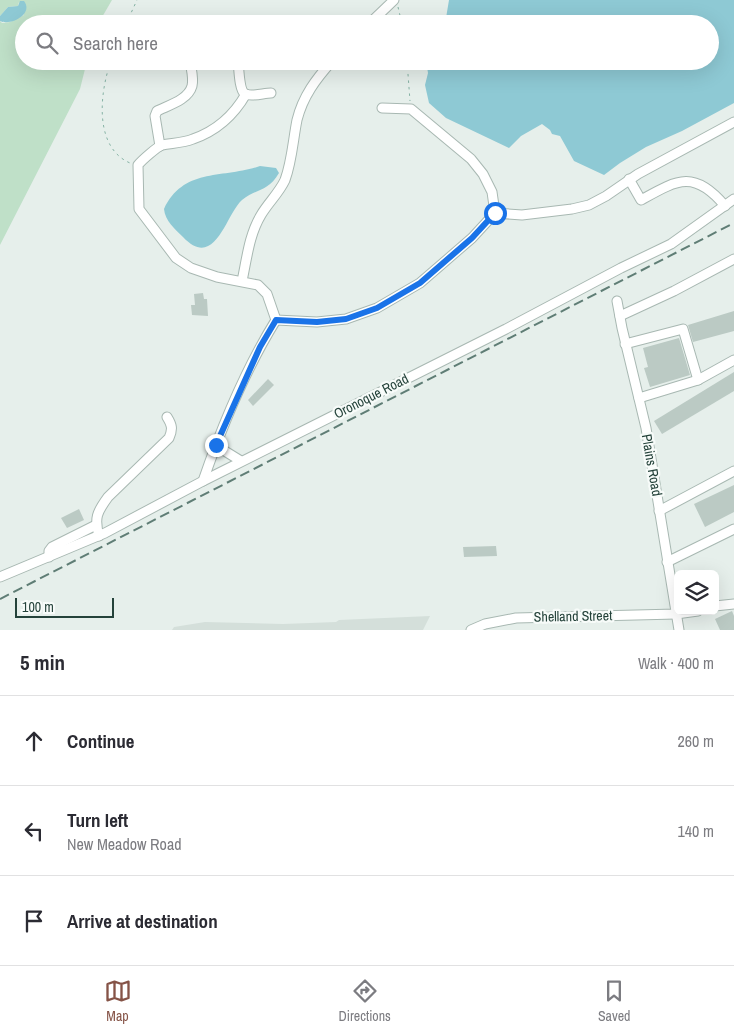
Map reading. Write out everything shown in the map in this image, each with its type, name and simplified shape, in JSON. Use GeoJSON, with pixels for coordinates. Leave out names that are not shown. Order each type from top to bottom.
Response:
{"type":"FeatureCollection","features":[{"type":"Feature","properties":{"kind":"street"},"geometry":{"type":"LineString","coordinates":[[378,15],[394,0]]}},
{"type":"Feature","properties":{"kind":"street"},"geometry":{"type":"LineString","coordinates":[[160,146],[155,116],[157,110],[179,101],[187,95],[192,86],[191,70]]}},
{"type":"Feature","properties":{"kind":"street"},"geometry":{"type":"LineString","coordinates":[[239,70],[240,84],[243,92],[246,94]]}},
{"type":"Feature","properties":{"kind":"street"},"geometry":{"type":"LineString","coordinates":[[242,281],[255,227],[262,213],[280,190],[285,180],[290,164],[298,119],[305,97],[311,86],[324,70]]}},
{"type":"Feature","properties":{"kind":"street"},"geometry":{"type":"LineString","coordinates":[[246,94],[271,93]]}},
{"type":"Feature","properties":{"kind":"street"},"geometry":{"type":"LineString","coordinates":[[203,481],[216,445],[260,347],[276,320],[267,294],[258,285],[216,277],[190,268],[176,258],[140,210],[138,165],[160,146],[185,142],[213,130],[223,123],[240,105],[246,94]]}},
{"type":"Feature","properties":{"kind":"street"},"geometry":{"type":"LineString","coordinates":[[382,108],[411,109],[470,159],[483,174],[492,192],[495,213]]}},
{"type":"Feature","properties":{"kind":"street"},"geometry":{"type":"LineString","coordinates":[[495,213],[522,215],[581,207],[589,204],[606,196],[629,179],[734,122]]}},
{"type":"Feature","properties":{"kind":"street"},"geometry":{"type":"LineString","coordinates":[[629,179],[641,200],[668,185],[692,182],[712,192],[725,206]]}},
{"type":"Feature","properties":{"kind":"street","name":"Oronoque Road"},"geometry":{"type":"LineString","coordinates":[[0,577],[98,536],[241,461],[506,329],[621,268],[671,244],[734,199]]}},
{"type":"Feature","properties":{"kind":"street"},"geometry":{"type":"LineString","coordinates":[[276,320],[317,322],[346,319],[377,308],[420,283],[472,238],[495,213]]}},
{"type":"Feature","properties":{"kind":"street"},"geometry":{"type":"LineString","coordinates":[[620,316],[674,291],[734,259]]}},
{"type":"Feature","properties":{"kind":"street","name":"Plains Road"},"geometry":{"type":"LineString","coordinates":[[618,302],[639,398],[674,602]]}},
{"type":"Feature","properties":{"kind":"street"},"geometry":{"type":"LineString","coordinates":[[626,344],[683,329],[698,380]]}},
{"type":"Feature","properties":{"kind":"street"},"geometry":{"type":"LineString","coordinates":[[639,398],[698,380],[734,360]]}},
{"type":"Feature","properties":{"kind":"street"},"geometry":{"type":"LineString","coordinates":[[98,536],[96,516],[108,497],[169,438],[172,425],[167,418]]}},
{"type":"Feature","properties":{"kind":"street"},"geometry":{"type":"LineString","coordinates":[[216,445],[241,461]]}},
{"type":"Feature","properties":{"kind":"street"},"geometry":{"type":"LineString","coordinates":[[659,512],[734,472]]}},
{"type":"Feature","properties":{"kind":"street"},"geometry":{"type":"LineString","coordinates":[[49,557],[49,551],[52,548],[96,525]]}},
{"type":"Feature","properties":{"kind":"street"},"geometry":{"type":"LineString","coordinates":[[667,562],[734,530]]}},
{"type":"Feature","properties":{"kind":"street"},"geometry":{"type":"LineString","coordinates":[[719,606],[734,604]]}},
{"type":"Feature","properties":{"kind":"street","name":"Shelland Street"},"geometry":{"type":"LineString","coordinates":[[471,630],[485,624],[516,618],[674,614]]}},
{"type":"Feature","properties":{"kind":"street","name":"Plains Road"},"geometry":{"type":"LineString","coordinates":[[676,615],[679,630]]}},
{"type":"Feature","properties":{"kind":"path"},"geometry":{"type":"LineString","coordinates":[[130,15],[137,0]]}},
{"type":"Feature","properties":{"kind":"path"},"geometry":{"type":"LineString","coordinates":[[394,0],[400,15]]}},
{"type":"Feature","properties":{"kind":"path"},"geometry":{"type":"LineString","coordinates":[[109,70],[102,95],[102,124],[111,146],[118,155],[128,162],[138,165]]}},
{"type":"Feature","properties":{"kind":"path"},"geometry":{"type":"LineString","coordinates":[[408,70],[411,109]]}},
{"type":"Feature","properties":{"kind":"shaded area"},"geometry":{"type":"Polygon","coordinates":[[[430,616],[423,630],[172,630],[174,627],[205,622],[283,624],[430,616]]]}},
{"type":"Feature","properties":{"kind":"green space"},"geometry":{"type":"Polygon","coordinates":[[[0,0],[112,0],[103,15],[24,15],[19,2],[18,6],[8,7],[0,16],[0,0]]]}},
{"type":"Feature","properties":{"kind":"green space"},"geometry":{"type":"Polygon","coordinates":[[[15,20],[15,70],[85,70],[80,89],[0,245],[0,21],[2,23],[15,20]]]}},
{"type":"Feature","properties":{"kind":"water"},"geometry":{"type":"Polygon","coordinates":[[[449,0],[734,0],[734,103],[682,131],[646,147],[604,175],[574,161],[560,136],[552,134],[542,124],[521,136],[509,148],[446,118],[429,103],[425,85],[428,70],[719,70],[719,15],[446,15],[449,0]]]}},
{"type":"Feature","properties":{"kind":"water"},"geometry":{"type":"Polygon","coordinates":[[[20,1],[24,1],[26,10],[23,15],[15,15],[15,20],[10,22],[0,21],[0,16],[8,7],[18,6],[20,1]]]}},
{"type":"Feature","properties":{"kind":"water"},"geometry":{"type":"Polygon","coordinates":[[[260,166],[276,168],[279,173],[271,184],[242,200],[212,244],[203,248],[194,246],[168,221],[164,209],[172,196],[182,186],[193,180],[260,166]]]}},
{"type":"Feature","properties":{"kind":"building"},"geometry":{"type":"Polygon","coordinates":[[[203,293],[204,299],[207,299],[208,316],[192,315],[191,305],[195,305],[194,294],[203,293]]]}},
{"type":"Feature","properties":{"kind":"building"},"geometry":{"type":"Polygon","coordinates":[[[734,311],[734,331],[693,342],[688,325],[734,311]]]}},
{"type":"Feature","properties":{"kind":"building"},"geometry":{"type":"Polygon","coordinates":[[[679,338],[690,375],[650,387],[644,368],[648,367],[643,348],[679,338]]]}},
{"type":"Feature","properties":{"kind":"building"},"geometry":{"type":"Polygon","coordinates":[[[734,372],[734,391],[662,434],[654,421],[734,372]]]}},
{"type":"Feature","properties":{"kind":"building"},"geometry":{"type":"Polygon","coordinates":[[[268,379],[274,385],[253,406],[248,400],[268,379]]]}},
{"type":"Feature","properties":{"kind":"building"},"geometry":{"type":"Polygon","coordinates":[[[734,485],[734,512],[705,527],[694,504],[734,485]]]}},
{"type":"Feature","properties":{"kind":"building"},"geometry":{"type":"Polygon","coordinates":[[[79,509],[84,520],[67,528],[61,518],[79,509]]]}},
{"type":"Feature","properties":{"kind":"building"},"geometry":{"type":"Polygon","coordinates":[[[496,546],[497,556],[464,557],[463,547],[496,546]]]}},
{"type":"Feature","properties":{"kind":"building"},"geometry":{"type":"Polygon","coordinates":[[[732,611],[734,630],[720,630],[715,619],[732,611]]]}},
{"type":"Feature","properties":{"kind":"railway"},"geometry":{"type":"LineString","coordinates":[[0,599],[734,223]]}},
{"type":"Feature","properties":{"kind":"route"},"geometry":{"type":"LineString","coordinates":[[216,445],[239,390],[260,347],[276,320],[317,322],[346,319],[377,308],[420,283],[472,238],[495,213]]}}]}
